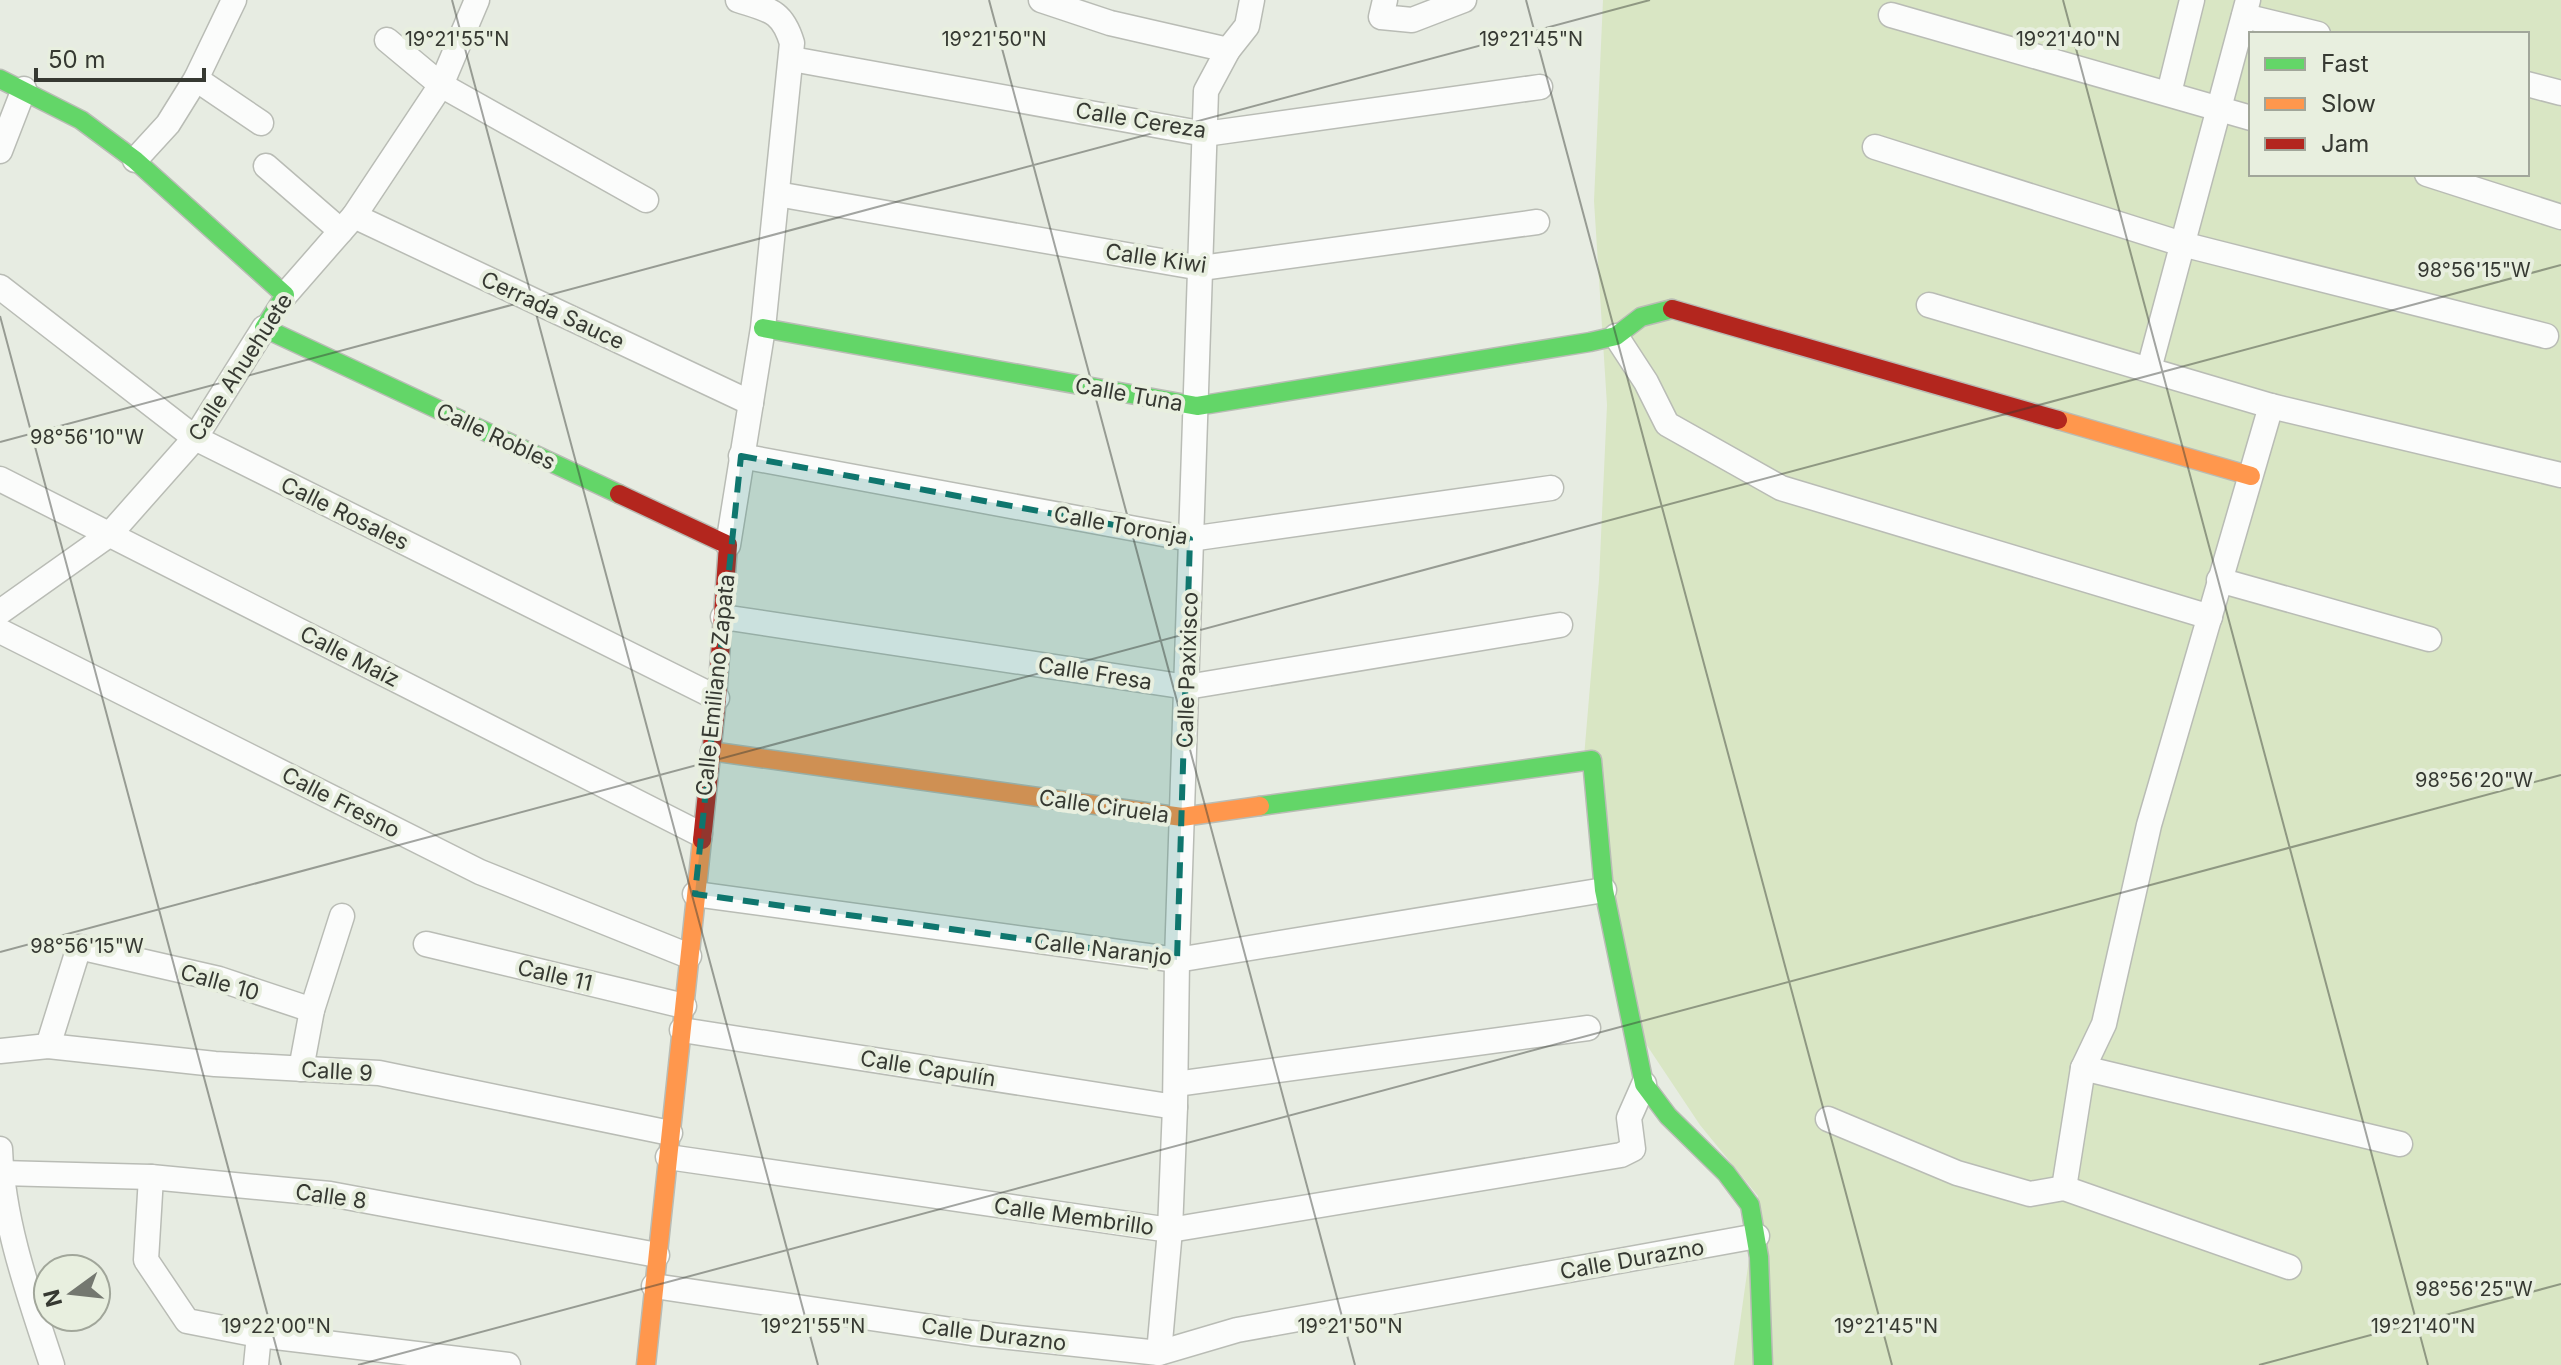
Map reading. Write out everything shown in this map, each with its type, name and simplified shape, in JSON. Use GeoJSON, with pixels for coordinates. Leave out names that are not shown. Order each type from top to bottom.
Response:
{"type":"FeatureCollection","features":[{"type":"Feature","properties":{"kind":"street"},"geometry":{"type":"LineString","coordinates":[[135,160],[168,124],[196,79],[234,0]]}},
{"type":"Feature","properties":{"kind":"street","name":"Calle Ahuehuete"},"geometry":{"type":"LineString","coordinates":[[0,612],[110,534],[195,438],[285,295],[348,224],[441,85],[477,0]]}},
{"type":"Feature","properties":{"kind":"street","name":"Calle Emiliano Zapata"},"geometry":{"type":"LineString","coordinates":[[646,1365],[700,834],[717,698],[728,545],[763,328],[792,59],[792,43],[787,27],[776,12],[738,0]]}},
{"type":"Feature","properties":{"kind":"street"},"geometry":{"type":"LineString","coordinates":[[1041,0],[1112,11],[1228,50]]}},
{"type":"Feature","properties":{"kind":"street","name":"Calle Paxixisco"},"geometry":{"type":"LineString","coordinates":[[1159,1353],[1170,1230],[1206,91],[1228,50],[1247,26],[1252,0]]}},
{"type":"Feature","properties":{"kind":"street"},"geometry":{"type":"LineString","coordinates":[[1383,8],[1412,20],[1464,0]]}},
{"type":"Feature","properties":{"kind":"street"},"geometry":{"type":"LineString","coordinates":[[2169,93],[2192,0]]}},
{"type":"Feature","properties":{"kind":"street"},"geometry":{"type":"LineString","coordinates":[[2149,369],[2246,8],[2312,32]]}},
{"type":"Feature","properties":{"kind":"street"},"geometry":{"type":"LineString","coordinates":[[1891,15],[2249,117]]}},
{"type":"Feature","properties":{"kind":"street"},"geometry":{"type":"LineString","coordinates":[[387,40],[441,85],[646,200]]}},
{"type":"Feature","properties":{"kind":"street","name":"Calle Cereza"},"geometry":{"type":"LineString","coordinates":[[792,59],[1205,134],[1540,87]]}},
{"type":"Feature","properties":{"kind":"street"},"geometry":{"type":"LineString","coordinates":[[0,79],[81,120],[135,160],[285,295]]}},
{"type":"Feature","properties":{"kind":"street"},"geometry":{"type":"LineString","coordinates":[[196,79],[261,123]]}},
{"type":"Feature","properties":{"kind":"street"},"geometry":{"type":"LineString","coordinates":[[2529,85],[2561,93]]}},
{"type":"Feature","properties":{"kind":"street"},"geometry":{"type":"LineString","coordinates":[[0,151],[24,89]]}},
{"type":"Feature","properties":{"kind":"street"},"geometry":{"type":"LineString","coordinates":[[1875,147],[2182,244],[2546,336]]}},
{"type":"Feature","properties":{"kind":"street","name":"Cerrada Sauce"},"geometry":{"type":"LineString","coordinates":[[266,166],[348,224],[751,403]]}},
{"type":"Feature","properties":{"kind":"street"},"geometry":{"type":"LineString","coordinates":[[2433,176],[2561,217]]}},
{"type":"Feature","properties":{"kind":"street","name":"Calle Kiwi"},"geometry":{"type":"LineString","coordinates":[[777,194],[1201,268],[1537,222]]}},
{"type":"Feature","properties":{"kind":"street","name":"Calle Rosales"},"geometry":{"type":"LineString","coordinates":[[0,287],[195,438],[717,698]]}},
{"type":"Feature","properties":{"kind":"street"},"geometry":{"type":"LineString","coordinates":[[1929,305],[2271,406],[2561,475]]}},
{"type":"Feature","properties":{"kind":"street"},"geometry":{"type":"LineString","coordinates":[[2210,617],[1781,488],[1667,424],[1646,382],[1616,336],[1641,317],[1668,308],[2251,476]]}},
{"type":"Feature","properties":{"kind":"street","name":"Calle Robles"},"geometry":{"type":"LineString","coordinates":[[264,328],[728,545]]}},
{"type":"Feature","properties":{"kind":"street","name":"Calle Tuna"},"geometry":{"type":"LineString","coordinates":[[763,328],[1197,406],[1616,336]]}},
{"type":"Feature","properties":{"kind":"street"},"geometry":{"type":"LineString","coordinates":[[2064,1188],[2083,1068],[2104,1024],[2149,825],[2271,406]]}},
{"type":"Feature","properties":{"kind":"street","name":"Calle Toronja"},"geometry":{"type":"LineString","coordinates":[[741,456],[1190,539],[1551,488]]}},
{"type":"Feature","properties":{"kind":"street","name":"Calle Maíz"},"geometry":{"type":"LineString","coordinates":[[0,479],[700,834]]}},
{"type":"Feature","properties":{"kind":"street"},"geometry":{"type":"LineString","coordinates":[[2219,580],[2429,639]]}},
{"type":"Feature","properties":{"kind":"street","name":"Calle Fresa"},"geometry":{"type":"LineString","coordinates":[[723,617],[1187,687],[1560,625]]}},
{"type":"Feature","properties":{"kind":"street","name":"Calle Fresno"},"geometry":{"type":"LineString","coordinates":[[0,631],[480,872],[689,956]]}},
{"type":"Feature","properties":{"kind":"street","name":"Calle Ciruela"},"geometry":{"type":"LineString","coordinates":[[710,751],[1182,817],[1592,760],[1604,890]]}},
{"type":"Feature","properties":{"kind":"street"},"geometry":{"type":"LineString","coordinates":[[1604,890],[1644,1084],[1655,1103],[1730,1178],[1752,1207],[1757,1236],[1763,1365]]}},
{"type":"Feature","properties":{"kind":"street","name":"Calle Naranjo"},"geometry":{"type":"LineString","coordinates":[[695,894],[1177,960],[1604,890]]}},
{"type":"Feature","properties":{"kind":"street"},"geometry":{"type":"LineString","coordinates":[[301,1069],[312,1010],[342,916]]}},
{"type":"Feature","properties":{"kind":"street","name":"Calle 11"},"geometry":{"type":"LineString","coordinates":[[426,944],[683,1018]]}},
{"type":"Feature","properties":{"kind":"street","name":"Calle 10"},"geometry":{"type":"LineString","coordinates":[[48,1046],[79,947],[219,979],[312,1010]]}},
{"type":"Feature","properties":{"kind":"street","name":"Calle Capulín"},"geometry":{"type":"LineString","coordinates":[[683,1018],[1175,1095],[1588,1028]]}},
{"type":"Feature","properties":{"kind":"street","name":"Calle 9"},"geometry":{"type":"LineString","coordinates":[[0,1051],[48,1046],[215,1064],[379,1073],[669,1145]]}},
{"type":"Feature","properties":{"kind":"street"},"geometry":{"type":"LineString","coordinates":[[2083,1068],[2400,1144]]}},
{"type":"Feature","properties":{"kind":"street","name":"Calle Membrillo"},"geometry":{"type":"LineString","coordinates":[[669,1145],[1170,1230],[1621,1155],[1633,1149],[1629,1118],[1644,1084]]}},
{"type":"Feature","properties":{"kind":"street"},"geometry":{"type":"LineString","coordinates":[[1828,1119],[1957,1173],[2030,1194],[2064,1188],[2289,1267]]}},
{"type":"Feature","properties":{"kind":"street"},"geometry":{"type":"LineString","coordinates":[[0,1149],[9,1261],[52,1365]]}},
{"type":"Feature","properties":{"kind":"street","name":"Calle 8"},"geometry":{"type":"LineString","coordinates":[[1,1173],[151,1177],[330,1194],[657,1255]]}},
{"type":"Feature","properties":{"kind":"street"},"geometry":{"type":"LineString","coordinates":[[151,1177],[146,1260],[187,1321],[259,1335],[508,1365]]}},
{"type":"Feature","properties":{"kind":"street","name":"Calle Durazno"},"geometry":{"type":"LineString","coordinates":[[654,1286],[972,1333],[1159,1353],[1237,1330],[1757,1236]]}},
{"type":"Feature","properties":{"kind":"street"},"geometry":{"type":"LineString","coordinates":[[256,1365],[259,1335]]}},
{"type":"Feature","properties":{"kind":"highlighted area"},"geometry":{"type":"Polygon","coordinates":[[[741,456],[1190,539],[1177,960],[695,894],[741,456]]]}},
{"type":"Feature","properties":{"kind":"green space"},"geometry":{"type":"Polygon","coordinates":[[[1603,0],[2561,0],[2561,1365],[1734,1365],[1758,1196],[1700,1125],[1644,1041],[1584,757],[1599,580],[1607,405],[1594,201],[1603,0]]]}},
{"type":"Feature","properties":{"kind":"traffic: fast"},"geometry":{"type":"LineString","coordinates":[[0,79],[81,120],[135,160],[285,295],[264,328],[619,494]]}},
{"type":"Feature","properties":{"kind":"traffic: fast"},"geometry":{"type":"LineString","coordinates":[[763,328],[1197,406],[1590,342],[1616,336],[1641,317],[1672,309]]}},
{"type":"Feature","properties":{"kind":"traffic: fast"},"geometry":{"type":"LineString","coordinates":[[1260,806],[1592,760],[1604,890],[1644,1084],[1668,1116],[1726,1173],[1750,1205],[1759,1257],[1763,1365]]}},
{"type":"Feature","properties":{"kind":"traffic: slow"},"geometry":{"type":"LineString","coordinates":[[2058,420],[2251,476]]}},
{"type":"Feature","properties":{"kind":"traffic: slow"},"geometry":{"type":"LineString","coordinates":[[710,751],[1182,817],[1260,806]]}},
{"type":"Feature","properties":{"kind":"traffic: slow"},"geometry":{"type":"LineString","coordinates":[[646,1365],[702,840]]}},
{"type":"Feature","properties":{"kind":"traffic: jam"},"geometry":{"type":"LineString","coordinates":[[1672,309],[2058,420]]}},
{"type":"Feature","properties":{"kind":"traffic: jam"},"geometry":{"type":"LineString","coordinates":[[619,494],[728,545],[717,698],[702,840]]}}]}
